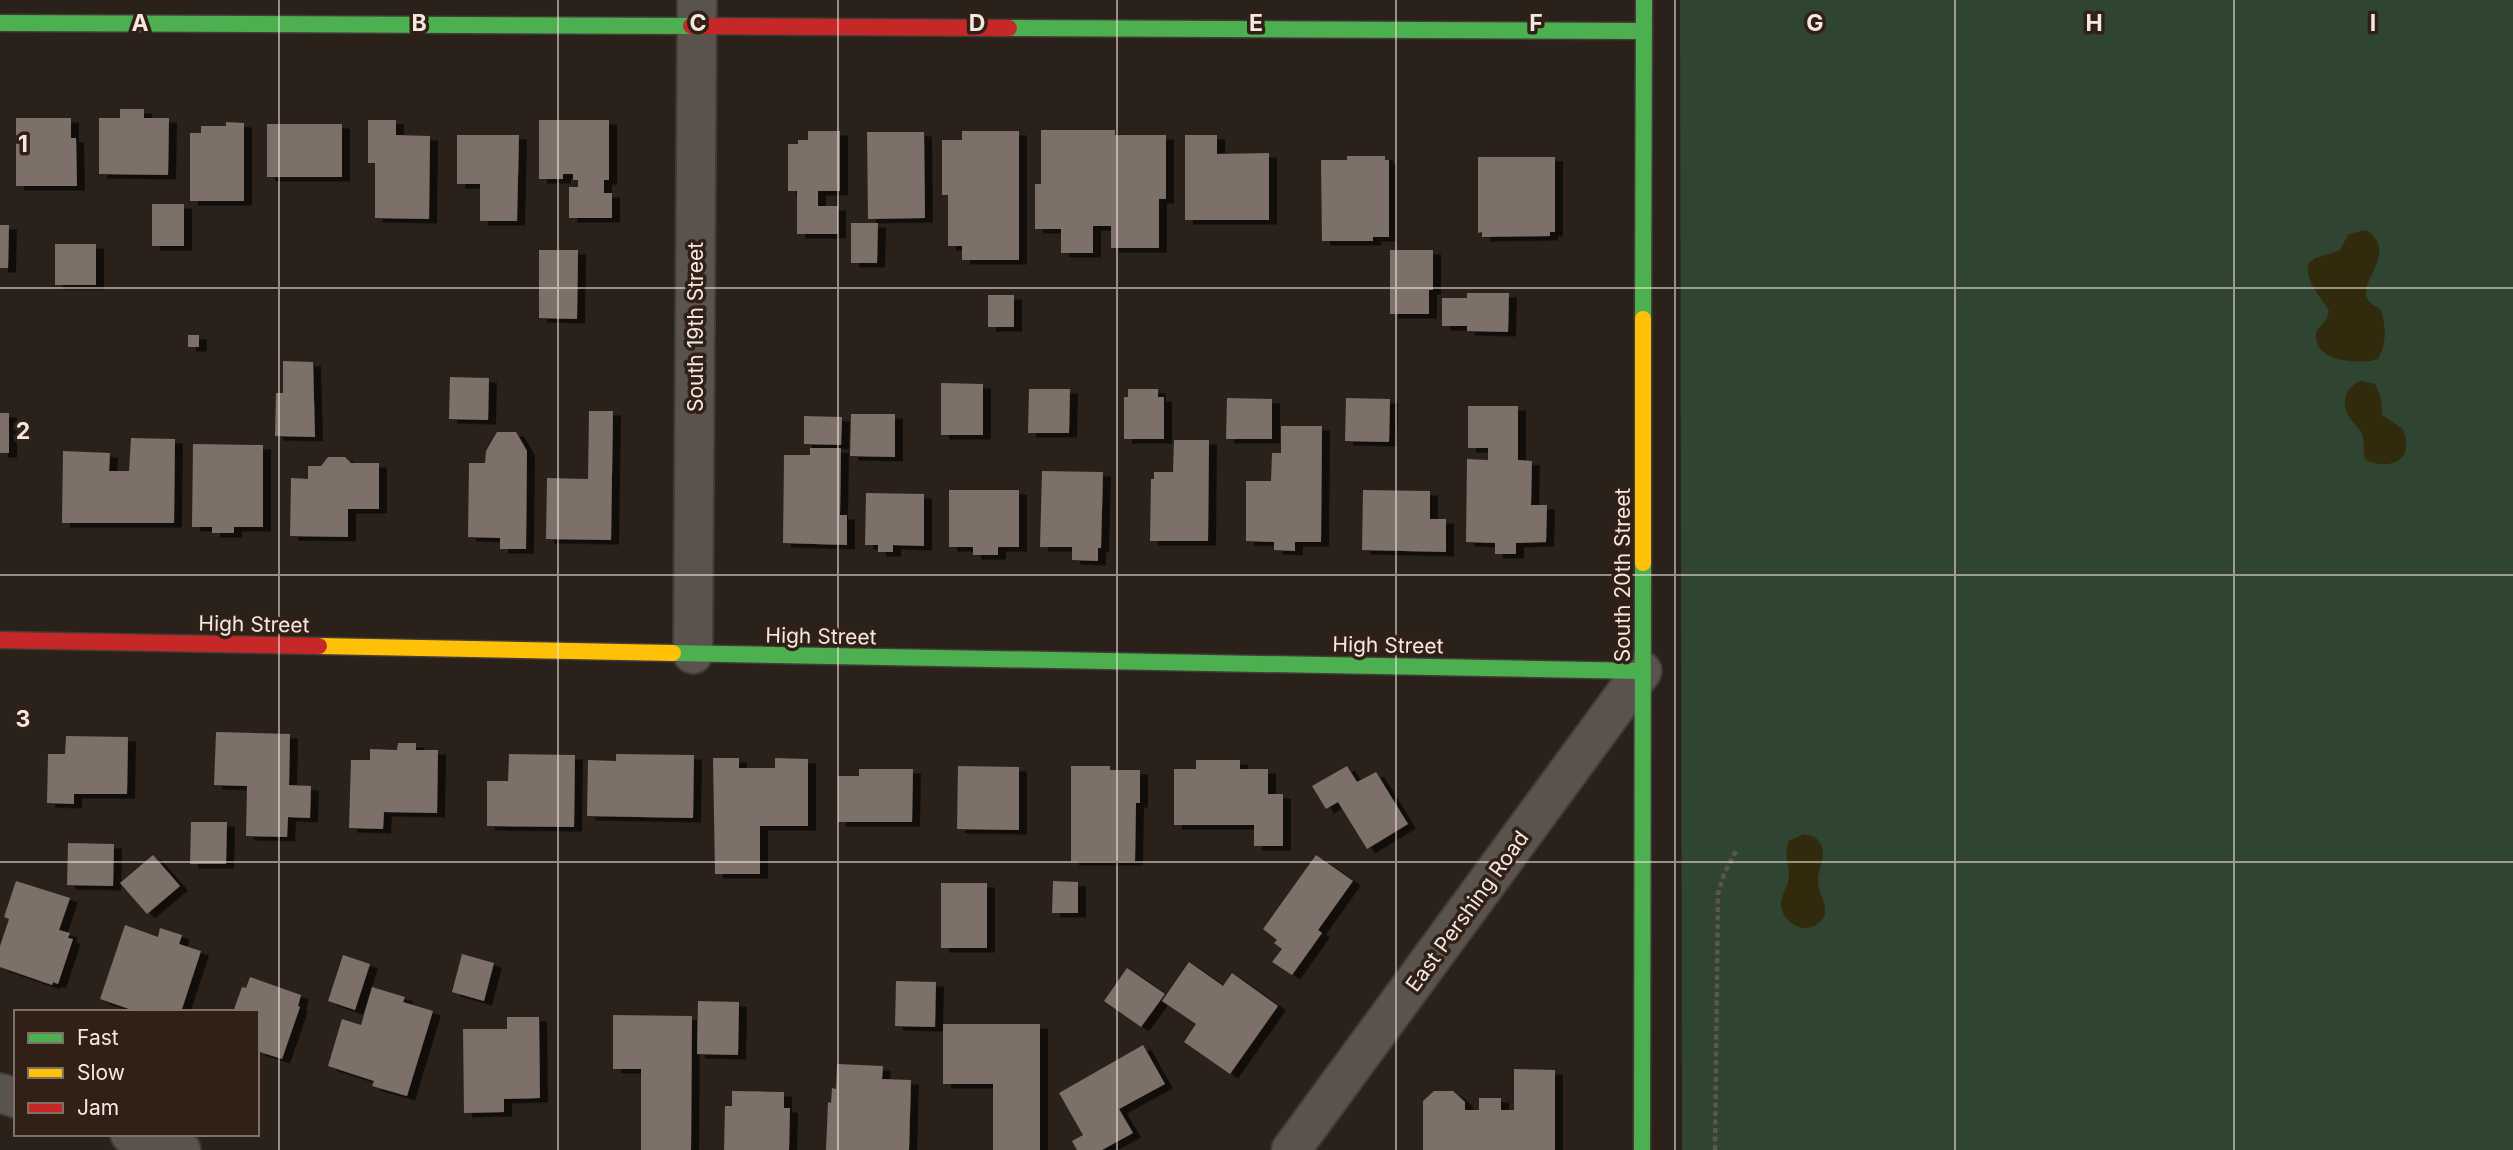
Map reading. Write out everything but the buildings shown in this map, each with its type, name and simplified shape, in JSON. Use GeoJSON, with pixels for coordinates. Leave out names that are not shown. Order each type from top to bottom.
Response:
{"type":"FeatureCollection","features":[{"type":"Feature","properties":{"kind":"street","name":"South 20th Street"},"geometry":{"type":"LineString","coordinates":[[1642,1150],[1644,0]]}},
{"type":"Feature","properties":{"kind":"street"},"geometry":{"type":"LineString","coordinates":[[0,23],[697,13],[1644,31]]}},
{"type":"Feature","properties":{"kind":"street","name":"South 19th Street"},"geometry":{"type":"LineString","coordinates":[[693,653],[697,13]]}},
{"type":"Feature","properties":{"kind":"street","name":"High Street"},"geometry":{"type":"LineString","coordinates":[[0,640],[1642,671]]}},
{"type":"Feature","properties":{"kind":"street","name":"East Pershing Road"},"geometry":{"type":"LineString","coordinates":[[1291,1150],[1642,671]]}},
{"type":"Feature","properties":{"kind":"street"},"geometry":{"type":"LineString","coordinates":[[136,1136],[181,1150]]}},
{"type":"Feature","properties":{"kind":"path"},"geometry":{"type":"LineString","coordinates":[[1714,1150],[1718,894],[1724,874],[1737,849]]}},
{"type":"Feature","properties":{"kind":"green space"},"geometry":{"type":"Polygon","coordinates":[[[1680,0],[2513,0],[2513,1150],[1682,1150],[1680,0]]]}},
{"type":"Feature","properties":{"kind":"sand"},"geometry":{"type":"Polygon","coordinates":[[[2366,230],[2376,239],[2379,258],[2366,293],[2369,301],[2381,310],[2385,329],[2378,359],[2360,362],[2330,356],[2322,351],[2317,343],[2317,331],[2329,311],[2311,283],[2308,264],[2315,258],[2339,251],[2349,234],[2366,230]]]}},
{"type":"Feature","properties":{"kind":"sand"},"geometry":{"type":"Polygon","coordinates":[[[2361,381],[2375,384],[2381,398],[2382,415],[2403,429],[2406,448],[2399,460],[2392,463],[2365,460],[2362,435],[2347,413],[2345,401],[2348,391],[2361,381]]]}},
{"type":"Feature","properties":{"kind":"sand"},"geometry":{"type":"Polygon","coordinates":[[[1804,834],[1820,842],[1823,850],[1818,882],[1825,913],[1820,922],[1808,928],[1790,922],[1782,911],[1781,904],[1789,878],[1789,841],[1804,834]]]}},
{"type":"Feature","properties":{"kind":"traffic: fast"},"geometry":{"type":"LineString","coordinates":[[1643,319],[1644,0]]}},
{"type":"Feature","properties":{"kind":"traffic: fast"},"geometry":{"type":"LineString","coordinates":[[0,23],[691,26]]}},
{"type":"Feature","properties":{"kind":"traffic: fast"},"geometry":{"type":"LineString","coordinates":[[1009,28],[1644,31]]}},
{"type":"Feature","properties":{"kind":"traffic: fast"},"geometry":{"type":"LineString","coordinates":[[1642,1150],[1643,563]]}},
{"type":"Feature","properties":{"kind":"traffic: fast"},"geometry":{"type":"LineString","coordinates":[[673,653],[1642,671]]}},
{"type":"Feature","properties":{"kind":"traffic: slow"},"geometry":{"type":"LineString","coordinates":[[1643,319],[1643,563]]}},
{"type":"Feature","properties":{"kind":"traffic: slow"},"geometry":{"type":"LineString","coordinates":[[319,646],[673,653]]}},
{"type":"Feature","properties":{"kind":"traffic: jam"},"geometry":{"type":"LineString","coordinates":[[691,26],[1009,28]]}},
{"type":"Feature","properties":{"kind":"traffic: jam"},"geometry":{"type":"LineString","coordinates":[[0,640],[319,646]]}}]}
